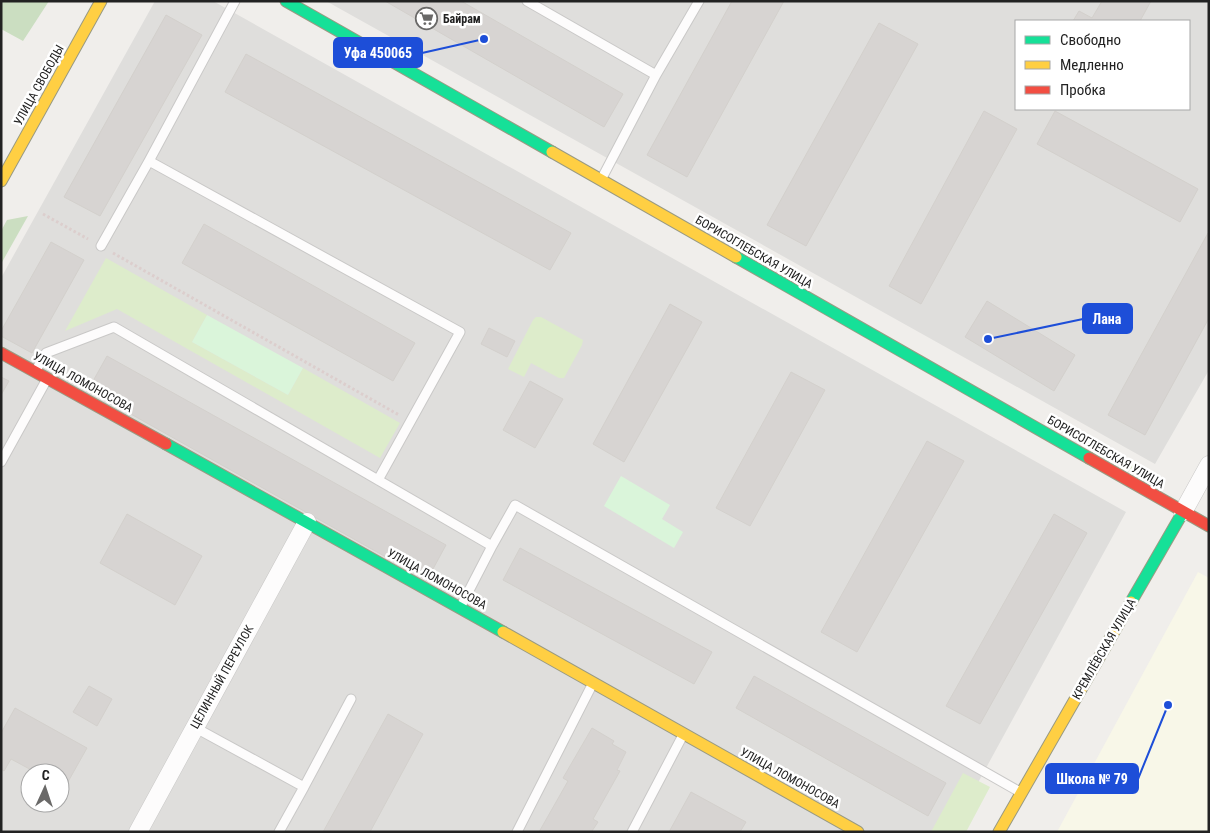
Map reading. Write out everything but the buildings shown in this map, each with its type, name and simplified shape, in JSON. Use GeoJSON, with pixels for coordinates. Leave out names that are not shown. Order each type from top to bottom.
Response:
{"type":"FeatureCollection","features":[{"type":"Feature","properties":{"kind":"street","name":"УЛИЦА СВОБОДЫ"},"geometry":{"type":"LineString","coordinates":[[1,181],[101,1]]}},
{"type":"Feature","properties":{"kind":"street","name":"БОРИСОГЛЕБСКАЯ УЛИЦА"},"geometry":{"type":"LineString","coordinates":[[286,1],[1209,526]]}},
{"type":"Feature","properties":{"kind":"street","name":"УЛИЦА ЛОМОНОСОВА"},"geometry":{"type":"LineString","coordinates":[[1,353],[307,522],[858,832]]}},
{"type":"Feature","properties":{"kind":"street","name":"КРЕМЛЁВСКАЯ УЛИЦА"},"geometry":{"type":"LineString","coordinates":[[999,832],[1184,512],[1209,465]]}},
{"type":"Feature","properties":{"kind":"street","name":"ЦЕЛИННЫЙ ПЕРЕУЛОК"},"geometry":{"type":"LineString","coordinates":[[138,832],[307,522]]}},
{"type":"Feature","properties":{"kind":"lane"},"geometry":{"type":"LineString","coordinates":[[101,246],[235,1]]}},
{"type":"Feature","properties":{"kind":"lane"},"geometry":{"type":"LineString","coordinates":[[527,1],[656,75]]}},
{"type":"Feature","properties":{"kind":"lane"},"geometry":{"type":"LineString","coordinates":[[601,180],[656,75],[699,1]]}},
{"type":"Feature","properties":{"kind":"lane"},"geometry":{"type":"LineString","coordinates":[[149,161],[460,332],[378,480]]}},
{"type":"Feature","properties":{"kind":"lane"},"geometry":{"type":"LineString","coordinates":[[35,372],[46,353],[114,327],[492,546]]}},
{"type":"Feature","properties":{"kind":"lane"},"geometry":{"type":"LineString","coordinates":[[1,462],[48,378]]}},
{"type":"Feature","properties":{"kind":"lane"},"geometry":{"type":"LineString","coordinates":[[460,608],[515,505],[1022,793]]}},
{"type":"Feature","properties":{"kind":"lane"},"geometry":{"type":"LineString","coordinates":[[517,832],[593,683]]}},
{"type":"Feature","properties":{"kind":"lane"},"geometry":{"type":"LineString","coordinates":[[279,832],[351,699]]}},
{"type":"Feature","properties":{"kind":"lane"},"geometry":{"type":"LineString","coordinates":[[194,727],[304,787]]}},
{"type":"Feature","properties":{"kind":"lane"},"geometry":{"type":"LineString","coordinates":[[632,832],[683,734]]}},
{"type":"Feature","properties":{"kind":"path"},"geometry":{"type":"LineString","coordinates":[[43,214],[410,422]]}},
{"type":"Feature","properties":{"kind":"shaded area"},"geometry":{"type":"Polygon","coordinates":[[[155,1],[213,1],[1126,512],[951,832],[1,832],[1,278],[155,1]]]}},
{"type":"Feature","properties":{"kind":"shaded area"},"geometry":{"type":"Polygon","coordinates":[[[326,1],[1209,1],[1209,370],[1155,464],[326,1]]]}},
{"type":"Feature","properties":{"kind":"shaded area"},"geometry":{"type":"Polygon","coordinates":[[[1198,572],[1209,578],[1209,832],[1057,832],[1198,572]]]}},
{"type":"Feature","properties":{"kind":"green space"},"geometry":{"type":"Polygon","coordinates":[[[1,1],[49,1],[23,41],[1,29],[1,1]]]}},
{"type":"Feature","properties":{"kind":"green space"},"geometry":{"type":"Polygon","coordinates":[[[28,216],[1,264],[1,231],[7,220],[28,216]]]}},
{"type":"Feature","properties":{"kind":"green space"},"geometry":{"type":"Polygon","coordinates":[[[106,258],[207,315],[192,342],[288,395],[303,368],[400,423],[380,458],[117,309],[65,331],[106,258]]]}},
{"type":"Feature","properties":{"kind":"green space"},"geometry":{"type":"Polygon","coordinates":[[[207,315],[303,368],[288,395],[192,342],[207,315]]]}},
{"type":"Feature","properties":{"kind":"green space"},"geometry":{"type":"Polygon","coordinates":[[[536,317],[541,317],[583,340],[564,378],[559,378],[531,363],[524,377],[508,369],[536,317]]]}},
{"type":"Feature","properties":{"kind":"green space"},"geometry":{"type":"Polygon","coordinates":[[[1075,430],[1149,473],[1145,481],[1077,441],[1075,430]]]}},
{"type":"Feature","properties":{"kind":"green space"},"geometry":{"type":"Polygon","coordinates":[[[621,476],[670,505],[662,519],[683,532],[674,548],[604,506],[621,476]]]}},
{"type":"Feature","properties":{"kind":"green space"},"geometry":{"type":"Polygon","coordinates":[[[963,773],[990,787],[966,832],[931,832],[963,773]]]}},
{"type":"Feature","properties":{"kind":"traffic: fast"},"geometry":{"type":"LineString","coordinates":[[286,1],[552,152]]}},
{"type":"Feature","properties":{"kind":"traffic: fast"},"geometry":{"type":"LineString","coordinates":[[736,257],[1089,458]]}},
{"type":"Feature","properties":{"kind":"traffic: fast"},"geometry":{"type":"LineString","coordinates":[[166,444],[503,632]]}},
{"type":"Feature","properties":{"kind":"traffic: fast"},"geometry":{"type":"LineString","coordinates":[[1131,602],[1183,512]]}},
{"type":"Feature","properties":{"kind":"traffic: slow"},"geometry":{"type":"LineString","coordinates":[[1,181],[101,1]]}},
{"type":"Feature","properties":{"kind":"traffic: slow"},"geometry":{"type":"LineString","coordinates":[[552,152],[736,257]]}},
{"type":"Feature","properties":{"kind":"traffic: slow"},"geometry":{"type":"LineString","coordinates":[[999,832],[1131,602]]}},
{"type":"Feature","properties":{"kind":"traffic: slow"},"geometry":{"type":"LineString","coordinates":[[503,632],[858,832]]}},
{"type":"Feature","properties":{"kind":"traffic: jam"},"geometry":{"type":"LineString","coordinates":[[1,353],[166,444]]}},
{"type":"Feature","properties":{"kind":"traffic: jam"},"geometry":{"type":"LineString","coordinates":[[1089,458],[1209,526]]}},
{"type":"Feature","properties":{"kind":"place","name":"Байрам"},"geometry":{"type":"Point","coordinates":[427,19]}},
{"type":"Feature","properties":{"kind":"place","name":"Уфа 450065"},"geometry":{"type":"Point","coordinates":[484,39]}},
{"type":"Feature","properties":{"kind":"place","name":"Лана"},"geometry":{"type":"Point","coordinates":[988,339]}},
{"type":"Feature","properties":{"kind":"place","name":"Школа № 79"},"geometry":{"type":"Point","coordinates":[1168,705]}}]}
